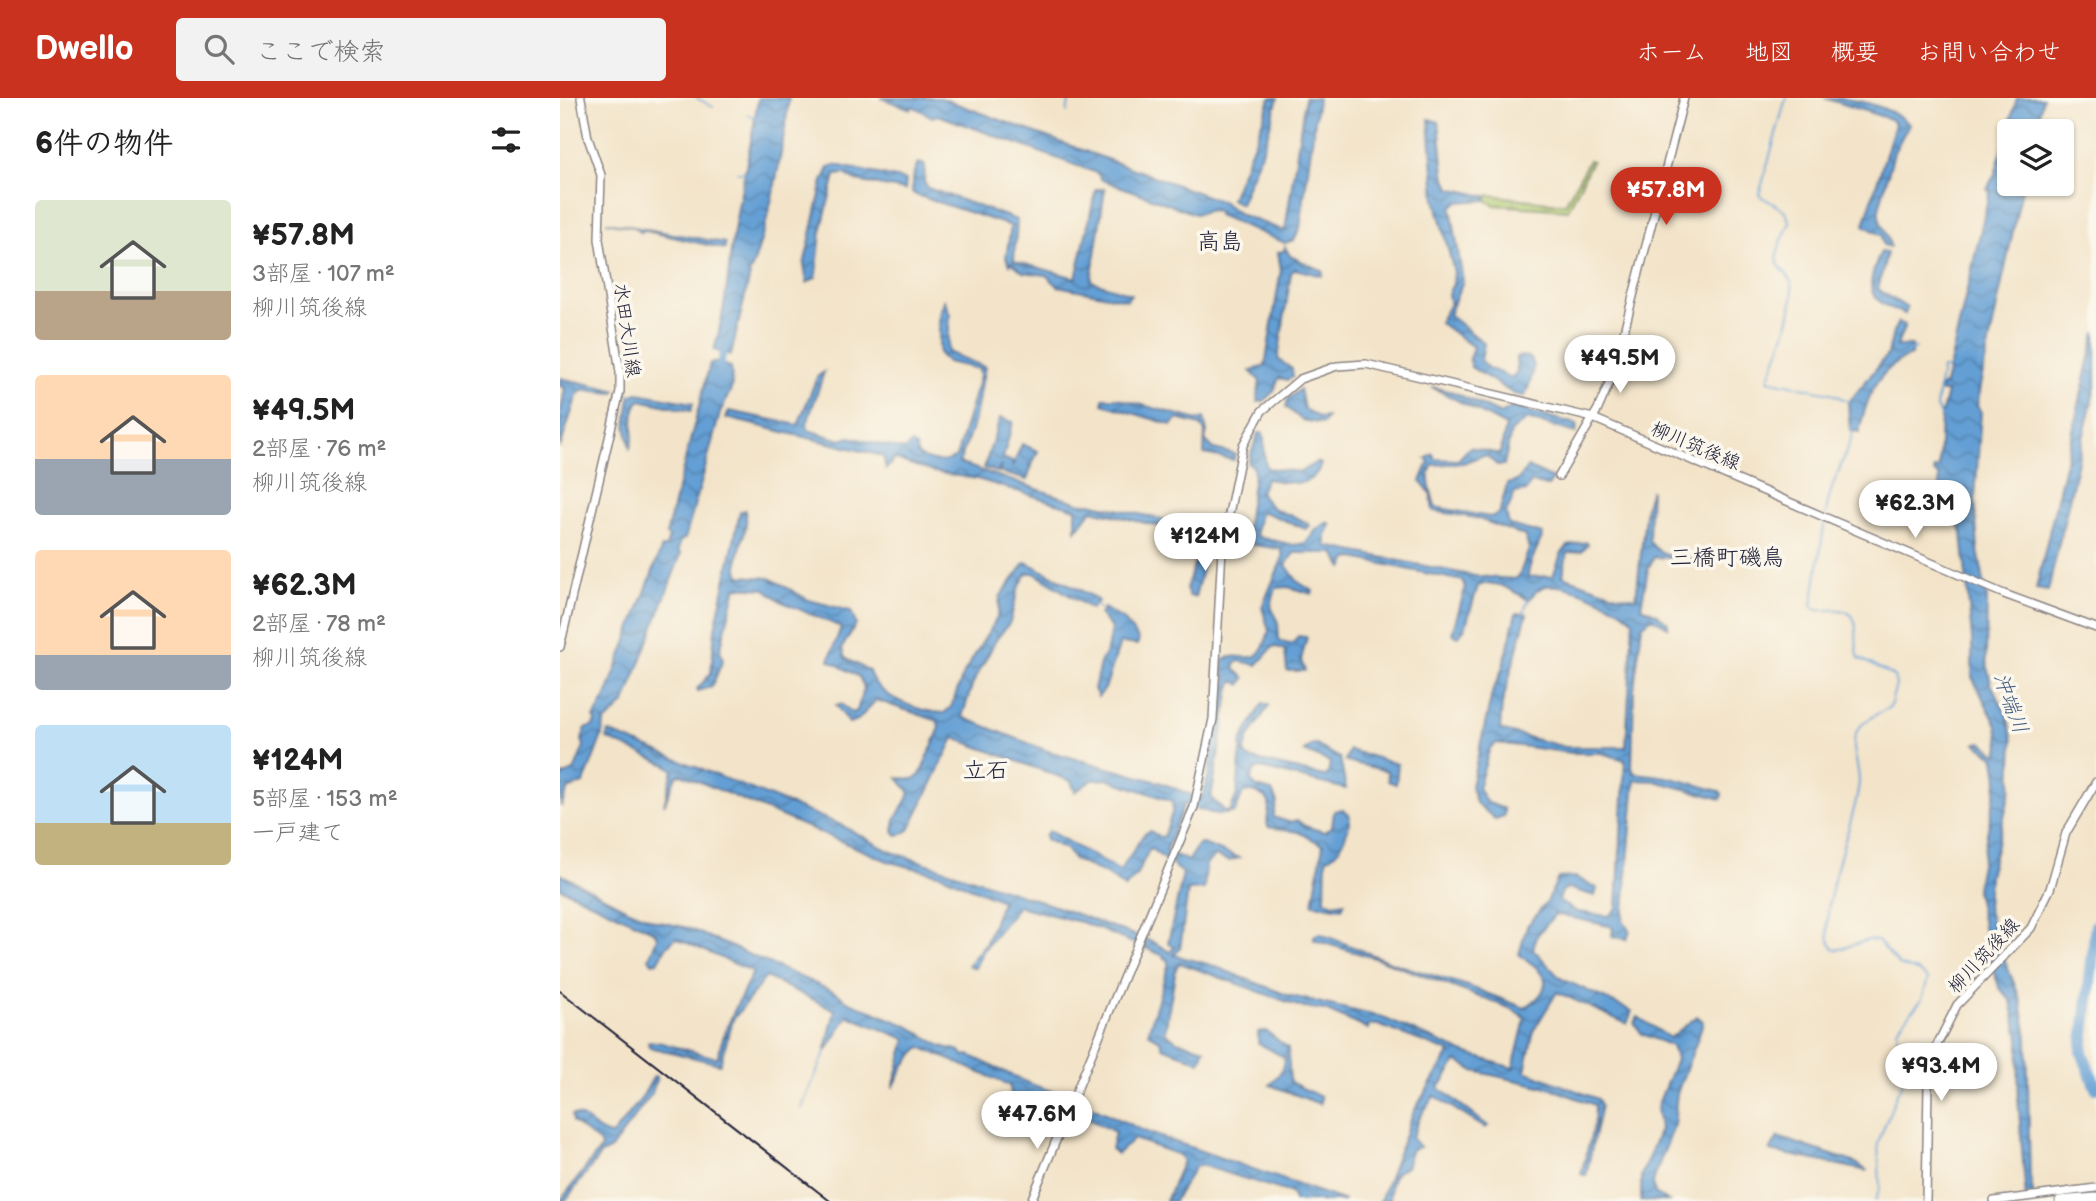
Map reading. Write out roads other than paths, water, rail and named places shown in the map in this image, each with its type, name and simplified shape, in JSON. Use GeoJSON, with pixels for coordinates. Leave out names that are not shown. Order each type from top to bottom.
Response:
{"type":"FeatureCollection","features":[{"type":"Feature","properties":{"kind":"highway"},"geometry":{"type":"LineString","coordinates":[[2061,1196],[2096,1198]]}},
{"type":"Feature","properties":{"kind":"main road","name":"水田大川線"},"geometry":{"type":"LineString","coordinates":[[560,647],[620,391],[620,372],[599,239],[601,175],[587,138],[581,98]]}},
{"type":"Feature","properties":{"kind":"main road"},"geometry":{"type":"LineString","coordinates":[[1559,476],[1593,418],[1618,359],[1684,98]]}},
{"type":"Feature","properties":{"kind":"main road","name":"柳川筑後線"},"geometry":{"type":"LineString","coordinates":[[1031,1201],[1194,807],[1213,719],[1218,673],[1217,606],[1222,548],[1231,492],[1243,445],[1262,411],[1300,379],[1337,366],[1366,363],[1593,418],[1998,591],[2096,628]]}},
{"type":"Feature","properties":{"kind":"main road","name":"柳川筑後線"},"geometry":{"type":"LineString","coordinates":[[1926,1201],[1927,1100],[1931,1063],[1943,1031],[1963,998],[2021,940],[2042,909],[2066,833],[2096,782]]}},
{"type":"Feature","properties":{"kind":"main road"},"geometry":{"type":"LineString","coordinates":[[1994,1201],[2061,1196],[2096,1188]]}},
{"type":"Feature","properties":{"kind":"water"},"geometry":{"type":"Polygon","coordinates":[[[758,98],[789,98],[775,186],[758,250],[751,271],[748,272],[750,275],[731,355],[714,350],[720,328],[758,98]]]}},
{"type":"Feature","properties":{"kind":"water"},"geometry":{"type":"Polygon","coordinates":[[[881,98],[941,98],[1223,202],[1239,214],[1285,231],[1305,98],[1318,98],[1300,228],[1294,240],[1285,243],[1218,215],[1218,212],[1211,210],[1195,214],[1102,180],[1097,173],[938,115],[932,117],[913,106],[911,109],[881,98]]]}},
{"type":"Feature","properties":{"kind":"water"},"geometry":{"type":"Polygon","coordinates":[[[1270,98],[1278,98],[1265,143],[1240,204],[1231,199],[1270,98]]]}},
{"type":"Feature","properties":{"kind":"water"},"geometry":{"type":"Polygon","coordinates":[[[1824,98],[1846,99],[1880,107],[1909,124],[1894,152],[1879,209],[1890,247],[1883,245],[1882,236],[1864,225],[1895,124],[1890,119],[1824,98]]]}},
{"type":"Feature","properties":{"kind":"water","name":"沖端川"},"geometry":{"type":"Polygon","coordinates":[[[2017,98],[2043,98],[2038,119],[2011,119],[2017,98]]]}},
{"type":"Feature","properties":{"kind":"water"},"geometry":{"type":"Polygon","coordinates":[[[1429,119],[1439,122],[1444,173],[1450,188],[1486,196],[1486,200],[1457,202],[1451,207],[1463,281],[1449,315],[1484,343],[1481,361],[1488,368],[1512,378],[1517,372],[1516,357],[1525,356],[1530,359],[1533,369],[1525,396],[1514,394],[1471,367],[1469,359],[1473,347],[1439,322],[1450,304],[1448,294],[1453,284],[1454,272],[1435,199],[1429,119]]]}},
{"type":"Feature","properties":{"kind":"water"},"geometry":{"type":"Polygon","coordinates":[[[918,163],[925,165],[924,182],[928,188],[1017,220],[1014,261],[1076,278],[1096,189],[1105,189],[1091,281],[1131,294],[1127,300],[1058,286],[1046,275],[1023,272],[1012,263],[1010,265],[1006,257],[1011,226],[916,195],[912,192],[918,163]]]}},
{"type":"Feature","properties":{"kind":"water"},"geometry":{"type":"Polygon","coordinates":[[[836,165],[906,180],[905,190],[856,181],[845,174],[835,175],[821,232],[816,277],[807,283],[804,265],[823,181],[829,168],[836,165]]]}},
{"type":"Feature","properties":{"kind":"water","name":"沖端川"},"geometry":{"type":"Polygon","coordinates":[[[1997,167],[1997,196],[2020,196],[1977,406],[1981,412],[1975,500],[1978,550],[1987,598],[1986,660],[1991,684],[2007,715],[2013,741],[2011,789],[1989,876],[1987,907],[2021,1001],[2027,1037],[2030,1177],[2035,1201],[2026,1201],[2018,1099],[2019,1038],[2011,1001],[1999,987],[1988,952],[1976,889],[1998,778],[1995,758],[1976,743],[1982,742],[1998,755],[2000,745],[1997,726],[1972,677],[1972,639],[1962,533],[1958,523],[1942,518],[1939,475],[1934,473],[1934,469],[1939,468],[1941,415],[1947,392],[1941,392],[1940,388],[1945,384],[1949,368],[1990,190],[1987,189],[1997,167]]]}},
{"type":"Feature","properties":{"kind":"water"},"geometry":{"type":"Polygon","coordinates":[[[606,222],[725,243],[725,249],[642,230],[641,233],[634,227],[606,222]]]}},
{"type":"Feature","properties":{"kind":"water"},"geometry":{"type":"Polygon","coordinates":[[[1285,247],[1290,256],[1323,271],[1322,276],[1295,269],[1291,273],[1278,359],[1292,369],[1293,377],[1288,380],[1279,378],[1274,391],[1264,401],[1257,402],[1260,381],[1250,371],[1265,366],[1281,270],[1278,252],[1284,251],[1285,247]]]}},
{"type":"Feature","properties":{"kind":"water"},"geometry":{"type":"Polygon","coordinates":[[[1881,252],[1887,253],[1878,289],[1907,308],[1905,314],[1883,303],[1872,291],[1873,275],[1881,252]]]}},
{"type":"Feature","properties":{"kind":"water"},"geometry":{"type":"Polygon","coordinates":[[[944,300],[950,314],[948,352],[985,367],[974,423],[959,463],[1082,504],[1090,503],[1215,531],[1214,539],[1209,542],[1195,597],[1189,596],[1186,589],[1202,540],[1199,536],[1092,510],[1076,531],[1076,509],[977,479],[934,472],[895,459],[886,469],[883,456],[726,418],[729,411],[798,425],[817,377],[824,372],[807,424],[808,430],[841,440],[850,437],[904,450],[911,444],[916,447],[918,455],[932,461],[947,461],[956,457],[980,376],[979,369],[947,362],[939,354],[939,315],[944,300]]]}},
{"type":"Feature","properties":{"kind":"water"},"geometry":{"type":"Polygon","coordinates":[[[1898,322],[1905,325],[1897,346],[1912,346],[1911,355],[1889,368],[1881,377],[1870,396],[1859,432],[1850,430],[1848,403],[1888,354],[1898,322]]]}},
{"type":"Feature","properties":{"kind":"water"},"geometry":{"type":"Polygon","coordinates":[[[2096,332],[2096,383],[2048,591],[2036,589],[2096,332]]]}},
{"type":"Feature","properties":{"kind":"water"},"geometry":{"type":"Polygon","coordinates":[[[710,363],[731,367],[732,387],[720,413],[697,498],[694,498],[696,501],[685,539],[681,540],[678,550],[681,554],[625,703],[604,723],[603,733],[584,783],[568,789],[561,807],[560,777],[574,771],[584,746],[582,740],[585,729],[593,726],[662,547],[666,547],[669,537],[666,535],[710,363]]]}},
{"type":"Feature","properties":{"kind":"water"},"geometry":{"type":"Polygon","coordinates":[[[560,378],[616,390],[613,393],[583,390],[577,395],[560,448],[560,415],[565,388],[560,386],[560,378]]]}},
{"type":"Feature","properties":{"kind":"water"},"geometry":{"type":"Polygon","coordinates":[[[1432,387],[1453,392],[1501,414],[1512,407],[1577,424],[1576,433],[1527,419],[1511,432],[1504,465],[1498,466],[1487,456],[1481,456],[1463,463],[1433,465],[1429,480],[1435,507],[1490,517],[1499,514],[1507,484],[1517,481],[1528,467],[1553,479],[1548,486],[1531,482],[1526,491],[1515,493],[1506,513],[1509,525],[1543,534],[1531,561],[1528,577],[1553,576],[1561,554],[1568,546],[1586,542],[1588,544],[1582,551],[1567,553],[1563,576],[1617,595],[1636,598],[1646,506],[1651,489],[1649,540],[1660,551],[1689,560],[1654,557],[1648,569],[1641,607],[1656,613],[1668,623],[1668,627],[1652,618],[1642,626],[1634,689],[1632,767],[1634,773],[1677,779],[1722,794],[1721,799],[1655,781],[1635,780],[1623,921],[1630,930],[1627,939],[1612,936],[1613,928],[1609,926],[1555,914],[1536,937],[1533,949],[1560,978],[1632,1011],[1627,1024],[1557,992],[1534,1030],[1525,1071],[1598,1099],[1601,1105],[1586,1176],[1581,1174],[1594,1124],[1595,1105],[1549,1088],[1474,1071],[1457,1061],[1439,1088],[1488,1126],[1485,1128],[1434,1096],[1420,1117],[1412,1138],[1420,1147],[1412,1149],[1406,1167],[1393,1177],[1390,1201],[1380,1201],[1414,1111],[1450,1052],[1378,1025],[1369,1025],[1368,1029],[1325,1010],[1304,1008],[1180,963],[1176,968],[1165,1032],[1177,1041],[1205,1049],[1200,1062],[1163,1047],[1160,1040],[1148,1033],[1168,966],[1168,961],[1162,955],[1084,923],[1018,906],[983,951],[975,968],[968,965],[986,942],[1002,901],[942,875],[890,862],[681,774],[676,776],[664,805],[673,770],[607,739],[609,732],[841,825],[889,851],[1049,904],[1153,942],[1170,952],[1174,947],[1168,943],[1183,873],[1150,848],[1136,876],[1125,888],[1106,874],[1074,860],[1066,849],[1046,840],[1045,836],[1049,831],[1120,871],[1144,834],[1150,831],[1160,837],[1164,836],[1173,810],[1172,801],[1107,779],[1092,780],[1075,792],[1071,781],[954,738],[909,830],[898,836],[893,831],[895,820],[910,793],[898,778],[914,779],[920,775],[939,730],[938,721],[876,700],[858,720],[849,723],[836,705],[841,704],[853,713],[857,711],[864,687],[859,677],[829,660],[841,627],[782,602],[765,589],[736,587],[720,650],[723,660],[712,686],[698,691],[711,673],[715,629],[740,512],[745,510],[746,519],[738,560],[740,576],[770,578],[809,600],[851,611],[856,624],[842,648],[845,658],[869,671],[873,680],[889,695],[923,710],[944,713],[951,707],[964,673],[998,616],[1000,597],[1026,562],[1092,596],[1098,601],[1091,609],[1034,573],[1027,573],[1018,589],[1010,622],[996,640],[973,683],[962,717],[1048,751],[1162,783],[1201,799],[1210,769],[1219,707],[1227,677],[1223,673],[1223,660],[1254,656],[1260,652],[1269,631],[1262,607],[1283,557],[1281,549],[1227,541],[1228,534],[1241,536],[1246,532],[1254,474],[1253,466],[1248,463],[1258,433],[1263,433],[1267,468],[1300,472],[1317,462],[1321,464],[1317,473],[1306,481],[1291,483],[1266,479],[1260,491],[1270,506],[1310,526],[1306,529],[1264,512],[1260,513],[1256,532],[1258,537],[1294,545],[1306,543],[1316,530],[1328,522],[1331,525],[1326,535],[1326,546],[1475,576],[1515,579],[1519,576],[1529,549],[1525,536],[1476,518],[1433,511],[1430,493],[1421,481],[1429,462],[1426,459],[1433,454],[1435,459],[1458,460],[1470,447],[1500,454],[1506,426],[1432,387]],[[1294,553],[1286,565],[1298,582],[1313,591],[1312,594],[1288,587],[1276,588],[1271,606],[1278,623],[1279,640],[1288,644],[1295,642],[1298,636],[1307,637],[1301,660],[1305,671],[1287,671],[1285,650],[1274,646],[1257,665],[1239,661],[1236,663],[1234,669],[1245,678],[1241,685],[1234,681],[1230,687],[1211,798],[1226,812],[1230,811],[1237,794],[1242,739],[1263,703],[1269,705],[1248,739],[1244,753],[1248,758],[1324,776],[1328,775],[1330,762],[1304,751],[1314,744],[1340,758],[1346,789],[1261,768],[1255,770],[1250,780],[1257,787],[1272,791],[1277,802],[1273,817],[1289,822],[1297,820],[1305,826],[1324,832],[1332,827],[1334,811],[1342,809],[1350,816],[1340,847],[1326,859],[1325,900],[1333,904],[1345,902],[1342,908],[1313,904],[1323,845],[1299,832],[1268,827],[1269,805],[1266,798],[1254,793],[1243,793],[1235,812],[1228,814],[1184,804],[1166,851],[1189,861],[1197,845],[1203,844],[1239,858],[1229,861],[1215,856],[1206,864],[1204,889],[1188,890],[1180,949],[1174,955],[1211,965],[1287,995],[1381,1017],[1465,1053],[1513,1068],[1525,1019],[1512,1009],[1381,960],[1314,940],[1314,936],[1319,933],[1393,963],[1468,986],[1525,1008],[1536,999],[1544,989],[1545,979],[1536,967],[1519,954],[1527,926],[1547,902],[1558,878],[1575,877],[1597,888],[1595,896],[1568,888],[1562,891],[1559,901],[1577,912],[1609,916],[1617,908],[1625,760],[1601,753],[1572,753],[1497,743],[1490,748],[1478,788],[1486,802],[1504,809],[1504,816],[1495,819],[1476,803],[1471,786],[1493,689],[1504,662],[1516,613],[1527,614],[1502,704],[1500,730],[1565,747],[1626,747],[1633,621],[1605,602],[1579,591],[1546,586],[1536,591],[1529,600],[1505,587],[1485,584],[1478,586],[1465,628],[1458,637],[1452,633],[1465,589],[1463,581],[1354,558],[1348,559],[1343,568],[1334,553],[1294,553]]]}},
{"type":"Feature","properties":{"kind":"water"},"geometry":{"type":"Polygon","coordinates":[[[1300,389],[1304,409],[1320,418],[1327,417],[1323,424],[1302,420],[1286,407],[1288,399],[1300,389]]]}},
{"type":"Feature","properties":{"kind":"water"},"geometry":{"type":"Polygon","coordinates":[[[638,393],[693,403],[691,411],[640,400],[634,411],[630,448],[626,426],[630,396],[638,393]]]}},
{"type":"Feature","properties":{"kind":"water"},"geometry":{"type":"Polygon","coordinates":[[[1103,398],[1117,398],[1198,420],[1204,418],[1207,432],[1205,440],[1214,449],[1235,454],[1234,460],[1204,454],[1205,432],[1200,425],[1177,419],[1172,425],[1103,404],[1103,398]]]}},
{"type":"Feature","properties":{"kind":"water"},"geometry":{"type":"Polygon","coordinates":[[[1000,418],[1013,422],[1003,458],[1013,462],[1012,467],[1022,444],[1038,451],[1032,465],[1028,464],[1032,466],[1027,480],[999,472],[1001,465],[998,472],[984,468],[1000,418]]]}},
{"type":"Feature","properties":{"kind":"water"},"geometry":{"type":"Polygon","coordinates":[[[1104,608],[1124,620],[1139,640],[1137,645],[1120,643],[1105,689],[1098,697],[1094,689],[1111,628],[1100,615],[1104,608]]]}},
{"type":"Feature","properties":{"kind":"water"},"geometry":{"type":"Polygon","coordinates":[[[1349,750],[1398,764],[1396,784],[1388,781],[1387,771],[1345,761],[1349,750]]]}},
{"type":"Feature","properties":{"kind":"water"},"geometry":{"type":"Polygon","coordinates":[[[560,874],[625,908],[656,921],[688,928],[837,993],[847,1001],[908,1026],[941,1046],[960,1051],[964,1056],[969,1055],[1028,1083],[1082,1102],[1144,1131],[1345,1201],[1294,1201],[1291,1193],[1201,1165],[1195,1167],[1174,1201],[1166,1201],[1183,1161],[1179,1155],[1134,1139],[1117,1154],[1111,1149],[1115,1132],[1074,1112],[1025,1094],[1018,1099],[1004,1127],[999,1122],[1011,1092],[1009,1085],[920,1047],[904,1066],[893,1088],[906,1039],[848,1016],[825,1053],[835,1010],[766,977],[733,1020],[720,1064],[649,1047],[648,1042],[658,1042],[717,1058],[728,1024],[753,972],[676,938],[667,946],[658,962],[652,963],[649,958],[657,938],[655,932],[560,888],[560,874]]]}},
{"type":"Feature","properties":{"kind":"water"},"geometry":{"type":"Polygon","coordinates":[[[1697,1016],[1703,1021],[1678,1091],[1673,1128],[1653,1184],[1655,1193],[1668,1201],[1641,1201],[1641,1176],[1660,1129],[1657,1107],[1676,1059],[1672,1046],[1642,1034],[1634,1023],[1638,1017],[1670,1038],[1697,1016]]]}},
{"type":"Feature","properties":{"kind":"water"},"geometry":{"type":"Polygon","coordinates":[[[1266,1031],[1288,1048],[1290,1082],[1321,1097],[1320,1104],[1270,1085],[1281,1072],[1285,1058],[1258,1043],[1258,1032],[1266,1031]]]}},
{"type":"Feature","properties":{"kind":"water"},"geometry":{"type":"Polygon","coordinates":[[[654,1076],[657,1077],[652,1093],[611,1149],[601,1154],[565,1201],[560,1201],[601,1148],[600,1143],[573,1122],[572,1115],[583,1118],[606,1134],[612,1135],[641,1099],[654,1076]]]}},
{"type":"Feature","properties":{"kind":"water"},"geometry":{"type":"Polygon","coordinates":[[[1778,1137],[1856,1163],[1868,1171],[1770,1151],[1778,1137]]]}},
{"type":"Feature","properties":{"kind":"waterway"},"geometry":{"type":"LineString","coordinates":[[697,98],[713,107]]}},
{"type":"Feature","properties":{"kind":"waterway"},"geometry":{"type":"LineString","coordinates":[[1066,98],[1069,103],[1067,112]]}},
{"type":"Feature","properties":{"kind":"waterway"},"geometry":{"type":"LineString","coordinates":[[1786,98],[1759,195],[1785,211],[1790,223],[1779,246],[1777,258],[1791,283],[1791,309],[1768,380],[1830,393],[1850,402]]}},
{"type":"Feature","properties":{"kind":"waterway"},"geometry":{"type":"LineString","coordinates":[[748,115],[756,117]]}},
{"type":"Feature","properties":{"kind":"waterway"},"geometry":{"type":"LineString","coordinates":[[738,172],[746,172]]}},
{"type":"Feature","properties":{"kind":"waterway"},"geometry":{"type":"LineString","coordinates":[[719,371],[725,345]]}},
{"type":"Feature","properties":{"kind":"waterway"},"geometry":{"type":"LineString","coordinates":[[1909,351],[1916,348]]}},
{"type":"Feature","properties":{"kind":"waterway"},"geometry":{"type":"LineString","coordinates":[[1945,422],[1936,407],[1942,368],[1949,369]]}},
{"type":"Feature","properties":{"kind":"waterway"},"geometry":{"type":"LineString","coordinates":[[624,392],[632,395]]}},
{"type":"Feature","properties":{"kind":"waterway"},"geometry":{"type":"LineString","coordinates":[[1826,515],[1830,493],[1853,432]]}},
{"type":"Feature","properties":{"kind":"waterway"},"geometry":{"type":"LineString","coordinates":[[1825,520],[1812,606],[1817,610],[1840,610],[1853,617],[1859,658],[1894,676],[1896,685],[1890,707],[1862,725],[1854,738],[1858,788],[1830,899],[1830,942],[1836,950],[1868,940],[1878,941],[1899,965],[1917,971],[1928,979],[1922,999],[1897,1029],[1898,1041],[1910,1066],[1878,1143],[1880,1188],[1875,1201]]}},
{"type":"Feature","properties":{"kind":"waterway"},"geometry":{"type":"LineString","coordinates":[[1524,613],[1528,599]]}},
{"type":"Feature","properties":{"kind":"waterway"},"geometry":{"type":"LineString","coordinates":[[1095,605],[1103,611]]}},
{"type":"Feature","properties":{"kind":"waterway"},"geometry":{"type":"LineString","coordinates":[[2096,925],[2082,1052],[2096,1088]]}},
{"type":"Feature","properties":{"kind":"waterway"},"geometry":{"type":"LineString","coordinates":[[801,1109],[825,1053]]}},
{"type":"Feature","properties":{"kind":"railway"},"geometry":{"type":"LineString","coordinates":[[560,991],[830,1201]]}},
{"type":"Feature","properties":{"kind":"district","name":"高島"},"geometry":{"type":"Point","coordinates":[1220,241]}},
{"type":"Feature","properties":{"kind":"district","name":"三橋町磯鳥"},"geometry":{"type":"Point","coordinates":[1727,557]}},
{"type":"Feature","properties":{"kind":"district","name":"立石"},"geometry":{"type":"Point","coordinates":[986,770]}}]}
